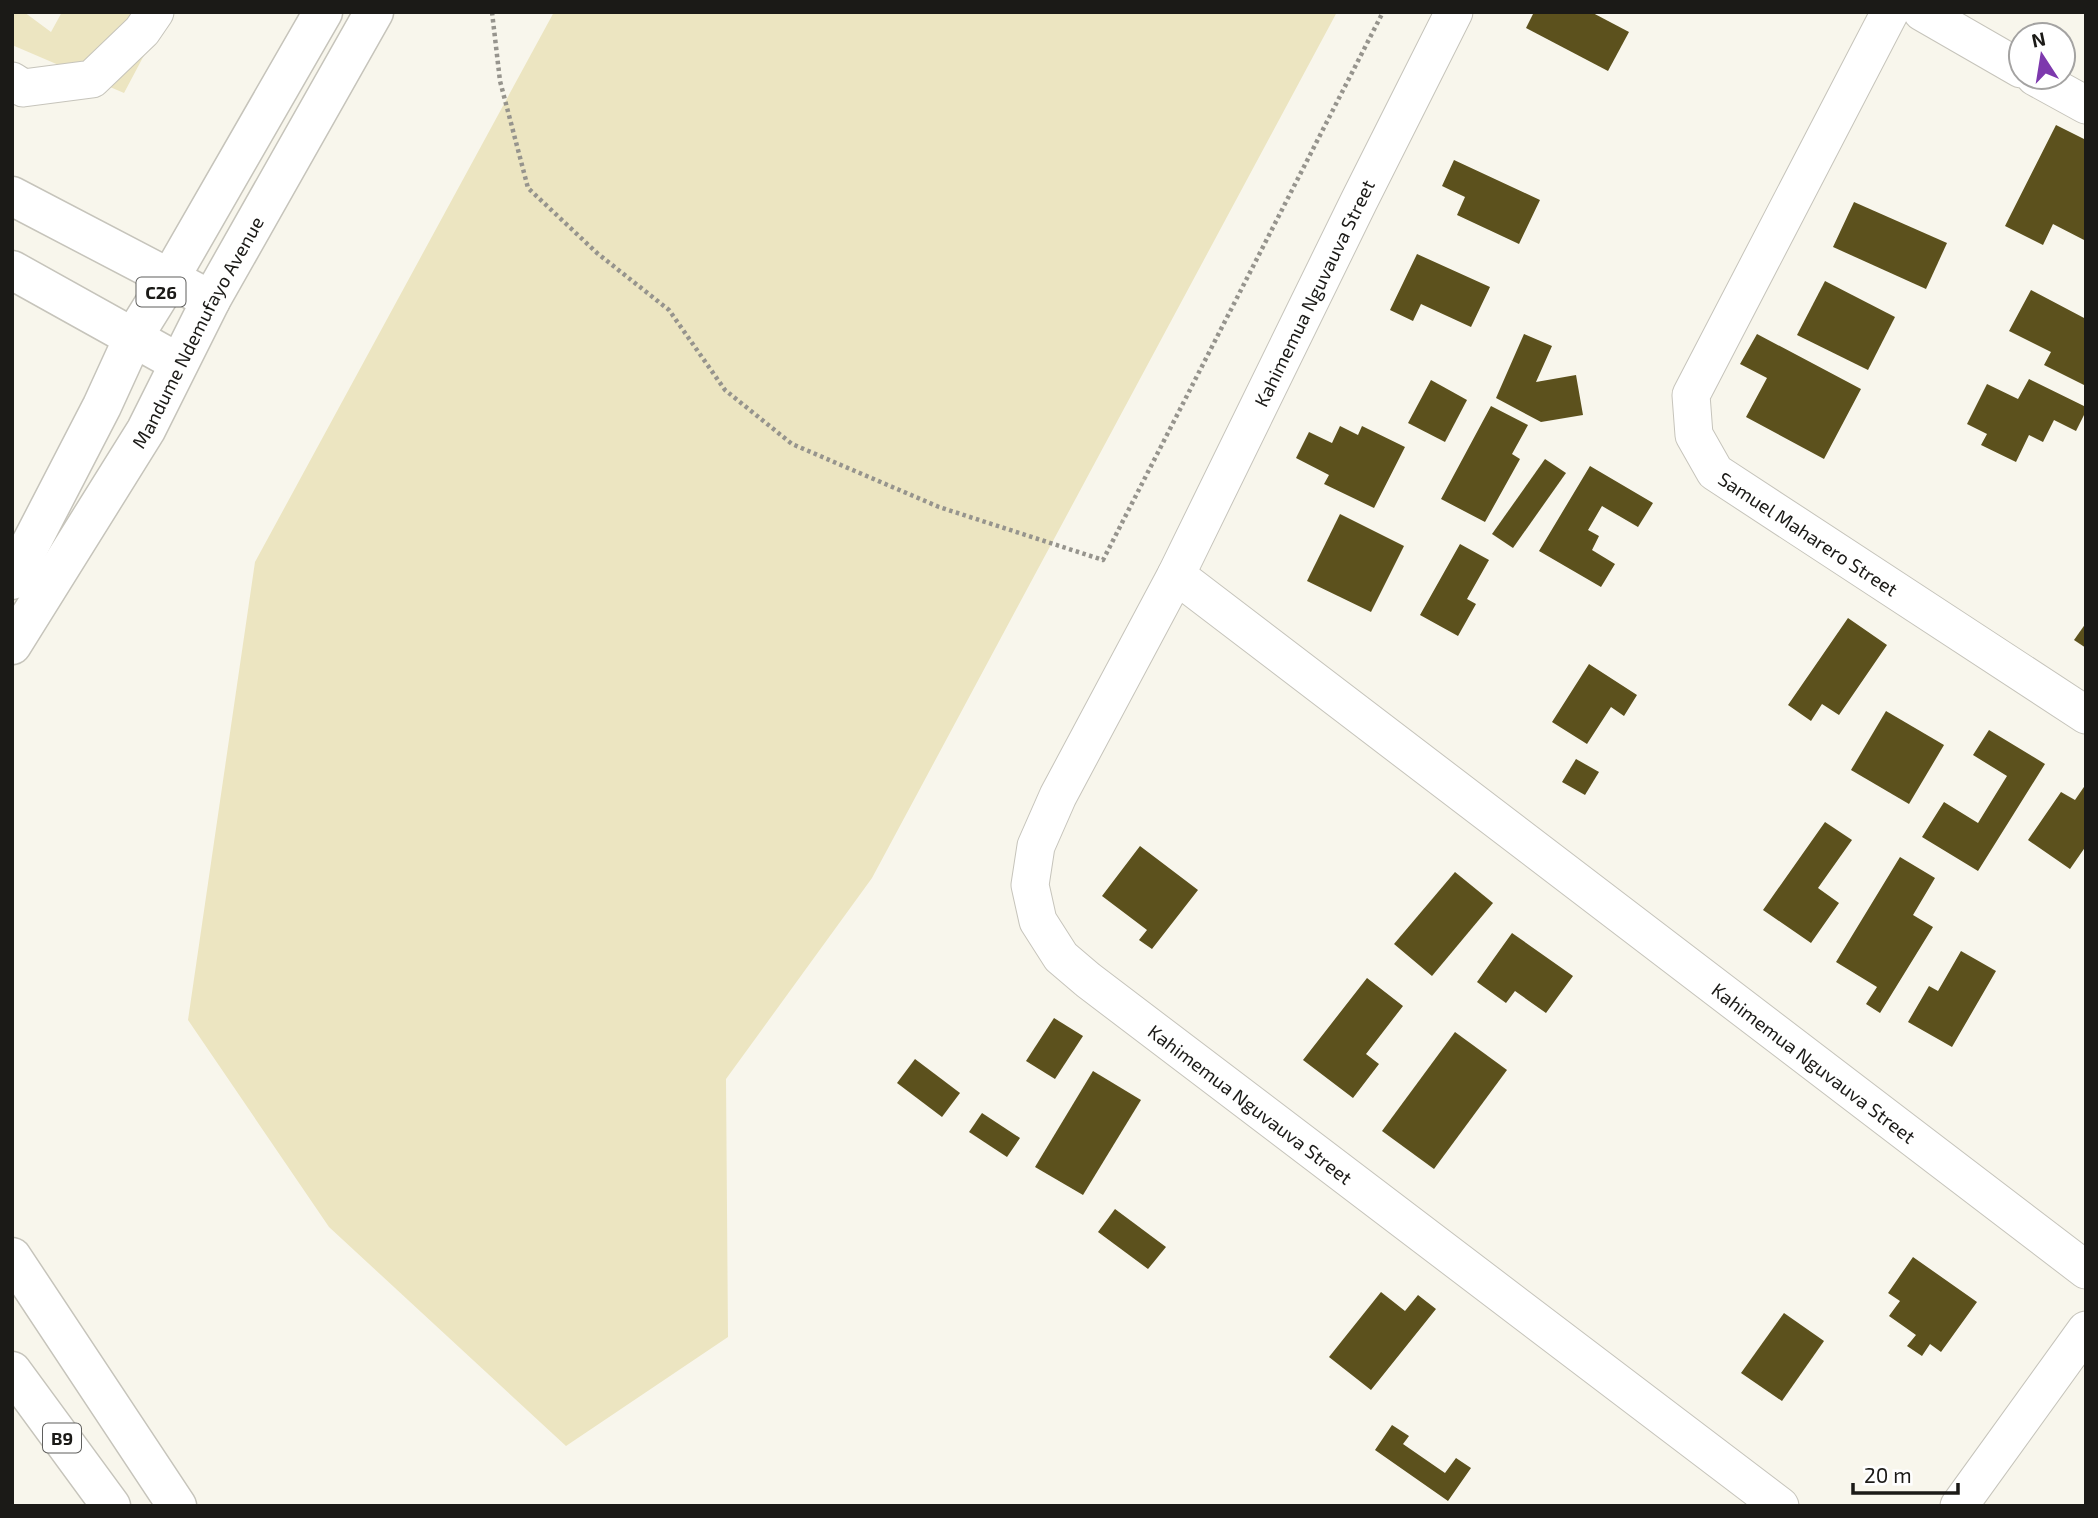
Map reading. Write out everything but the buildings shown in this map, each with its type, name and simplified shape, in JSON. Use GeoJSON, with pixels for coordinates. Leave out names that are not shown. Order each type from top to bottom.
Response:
{"type":"FeatureCollection","features":[{"type":"Feature","properties":{"kind":"main road","name":"C26"},"geometry":{"type":"LineString","coordinates":[[12,580],[102,406],[134,336],[323,12]]}},
{"type":"Feature","properties":{"kind":"main road","name":"Mandume Ndemufayo Avenue"},"geometry":{"type":"LineString","coordinates":[[12,645],[146,430],[211,300],[374,12]]}},
{"type":"Feature","properties":{"kind":"main road"},"geometry":{"type":"LineString","coordinates":[[12,196],[211,300]]}},
{"type":"Feature","properties":{"kind":"main road"},"geometry":{"type":"LineString","coordinates":[[12,271],[179,363]]}},
{"type":"Feature","properties":{"kind":"main road"},"geometry":{"type":"LineString","coordinates":[[12,1256],[177,1506]]}},
{"type":"Feature","properties":{"kind":"main road","name":"B9"},"geometry":{"type":"LineString","coordinates":[[12,1371],[111,1506]]}},
{"type":"Feature","properties":{"kind":"street"},"geometry":{"type":"LineString","coordinates":[[12,81],[23,88],[92,79],[142,31],[155,12]]}},
{"type":"Feature","properties":{"kind":"street","name":"Kahimemua Nguvauva Street"},"geometry":{"type":"LineString","coordinates":[[1454,12],[1176,575],[1058,796],[1036,846],[1030,886],[1038,921],[1061,957],[1088,980],[1780,1506]]}},
{"type":"Feature","properties":{"kind":"street","name":"Samuel Maharero Street"},"geometry":{"type":"LineString","coordinates":[[1889,12],[1691,396],[1694,435],[1715,472],[2086,715]]}},
{"type":"Feature","properties":{"kind":"street"},"geometry":{"type":"LineString","coordinates":[[1922,12],[2007,61]]}},
{"type":"Feature","properties":{"kind":"street"},"geometry":{"type":"LineString","coordinates":[[2060,91],[2086,105]]}},
{"type":"Feature","properties":{"kind":"street","name":"Kahimemua Nguvauva Street"},"geometry":{"type":"LineString","coordinates":[[1176,575],[2086,1269]]}},
{"type":"Feature","properties":{"kind":"street"},"geometry":{"type":"LineString","coordinates":[[1959,1506],[2086,1330]]}},
{"type":"Feature","properties":{"kind":"path"},"geometry":{"type":"LineString","coordinates":[[492,12],[500,81],[527,188],[597,253],[669,310],[725,390],[792,444],[939,507],[1103,560],[1383,12]]}},
{"type":"Feature","properties":{"kind":"shaded area"},"geometry":{"type":"Polygon","coordinates":[[[12,12],[24,12],[51,32],[62,12],[167,12],[124,93],[12,45],[12,12]]]}},
{"type":"Feature","properties":{"kind":"shaded area"},"geometry":{"type":"Polygon","coordinates":[[[554,12],[1337,12],[872,878],[726,1079],[728,1337],[566,1446],[329,1227],[188,1020],[255,562],[554,12]]]}}]}
